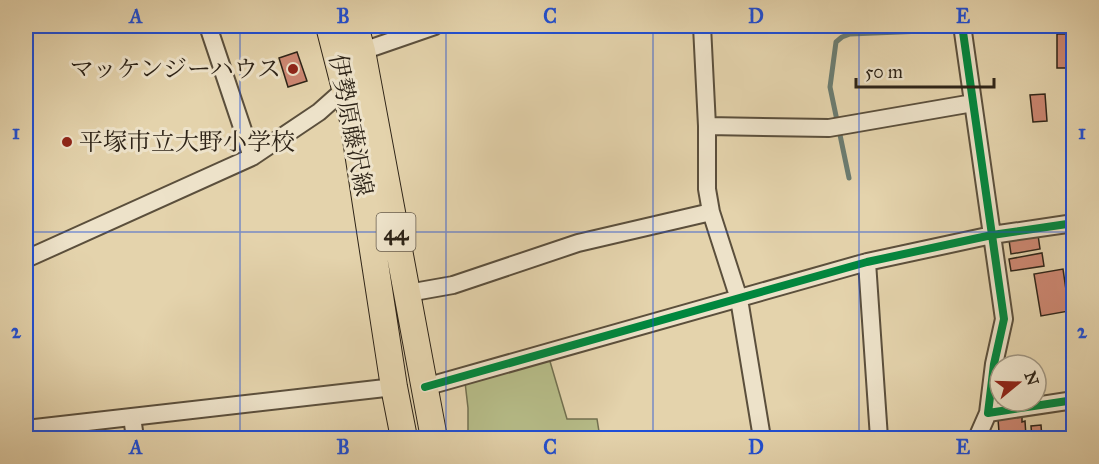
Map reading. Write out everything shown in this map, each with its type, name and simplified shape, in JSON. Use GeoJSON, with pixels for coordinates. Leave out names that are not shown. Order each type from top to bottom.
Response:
{"type":"FeatureCollection","features":[{"type":"Feature","properties":{"kind":"main road","name":"伊勢原藤沢線"},"geometry":{"type":"LineString","coordinates":[[329,26],[350,55],[408,293],[434,438]]}},
{"type":"Feature","properties":{"kind":"main road","name":"伊勢原藤沢線"},"geometry":{"type":"LineString","coordinates":[[355,26],[346,88],[404,438]]}},
{"type":"Feature","properties":{"kind":"street"},"geometry":{"type":"LineString","coordinates":[[208,26],[252,157]]}},
{"type":"Feature","properties":{"kind":"street"},"geometry":{"type":"LineString","coordinates":[[350,55],[435,26]]}},
{"type":"Feature","properties":{"kind":"street"},"geometry":{"type":"LineString","coordinates":[[702,26],[707,126],[707,189],[711,212],[739,299],[762,438]]}},
{"type":"Feature","properties":{"kind":"street"},"geometry":{"type":"LineString","coordinates":[[964,26],[1004,320],[996,353]]}},
{"type":"Feature","properties":{"kind":"street"},"geometry":{"type":"LineString","coordinates":[[26,259],[252,157],[319,112],[346,88]]}},
{"type":"Feature","properties":{"kind":"street"},"geometry":{"type":"LineString","coordinates":[[707,126],[830,128],[973,103]]}},
{"type":"Feature","properties":{"kind":"street"},"geometry":{"type":"LineString","coordinates":[[408,293],[453,285],[578,243],[711,212]]}},
{"type":"Feature","properties":{"kind":"street"},"geometry":{"type":"LineString","coordinates":[[425,387],[867,262],[992,235],[1074,223]]}},
{"type":"Feature","properties":{"kind":"street"},"geometry":{"type":"LineString","coordinates":[[867,262],[879,438]]}},
{"type":"Feature","properties":{"kind":"street"},"geometry":{"type":"LineString","coordinates":[[26,429],[394,387]]}},
{"type":"Feature","properties":{"kind":"street"},"geometry":{"type":"LineString","coordinates":[[1048,404],[1074,400]]}},
{"type":"Feature","properties":{"kind":"street"},"geometry":{"type":"LineString","coordinates":[[977,438],[988,413]]}},
{"type":"Feature","properties":{"kind":"street"},"geometry":{"type":"LineString","coordinates":[[132,417],[135,438]]}},
{"type":"Feature","properties":{"kind":"green space"},"geometry":{"type":"Polygon","coordinates":[[[549,358],[567,419],[597,419],[600,438],[468,438],[465,382],[549,358]]]}},
{"type":"Feature","properties":{"kind":"building"},"geometry":{"type":"Polygon","coordinates":[[[1057,34],[1074,34],[1074,68],[1057,68],[1057,34]]]}},
{"type":"Feature","properties":{"kind":"building","name":"マッケンジーハウス"},"geometry":{"type":"Polygon","coordinates":[[[297,52],[307,81],[288,87],[279,58],[297,52]]]}},
{"type":"Feature","properties":{"kind":"building"},"geometry":{"type":"Polygon","coordinates":[[[1045,94],[1047,121],[1033,122],[1030,95],[1045,94]]]}},
{"type":"Feature","properties":{"kind":"building"},"geometry":{"type":"Polygon","coordinates":[[[1038,235],[1040,249],[1011,254],[1009,240],[1038,235]]]}},
{"type":"Feature","properties":{"kind":"building"},"geometry":{"type":"Polygon","coordinates":[[[1042,253],[1044,266],[1011,271],[1009,259],[1042,253]]]}},
{"type":"Feature","properties":{"kind":"building"},"geometry":{"type":"Polygon","coordinates":[[[1063,269],[1069,311],[1041,316],[1034,274],[1063,269]]]}},
{"type":"Feature","properties":{"kind":"building"},"geometry":{"type":"Polygon","coordinates":[[[1022,417],[1022,422],[1025,421],[1026,436],[1004,437],[1004,432],[999,432],[998,419],[1022,417]]]}},
{"type":"Feature","properties":{"kind":"building"},"geometry":{"type":"Polygon","coordinates":[[[1041,425],[1042,438],[1032,438],[1031,426],[1041,425]]]}},
{"type":"Feature","properties":{"kind":"building"},"geometry":{"type":"Polygon","coordinates":[[[1061,435],[1061,438],[1047,438],[1047,437],[1061,435]]]}},
{"type":"Feature","properties":{"kind":"waterway"},"geometry":{"type":"LineString","coordinates":[[849,178],[830,87],[836,42],[850,34],[948,30],[954,26]]}},
{"type":"Feature","properties":{"kind":"cycle path"},"geometry":{"type":"LineString","coordinates":[[964,26],[963,32],[1004,319],[994,364],[988,413],[1074,400]]}},
{"type":"Feature","properties":{"kind":"cycle path"},"geometry":{"type":"LineString","coordinates":[[425,387],[867,262],[992,235],[1074,223]]}},
{"type":"Feature","properties":{"kind":"place","name":"マッケンジーハウス"},"geometry":{"type":"Point","coordinates":[293,69]}},
{"type":"Feature","properties":{"kind":"place","name":"平塚市立大野小学校"},"geometry":{"type":"Point","coordinates":[67,142]}}]}
